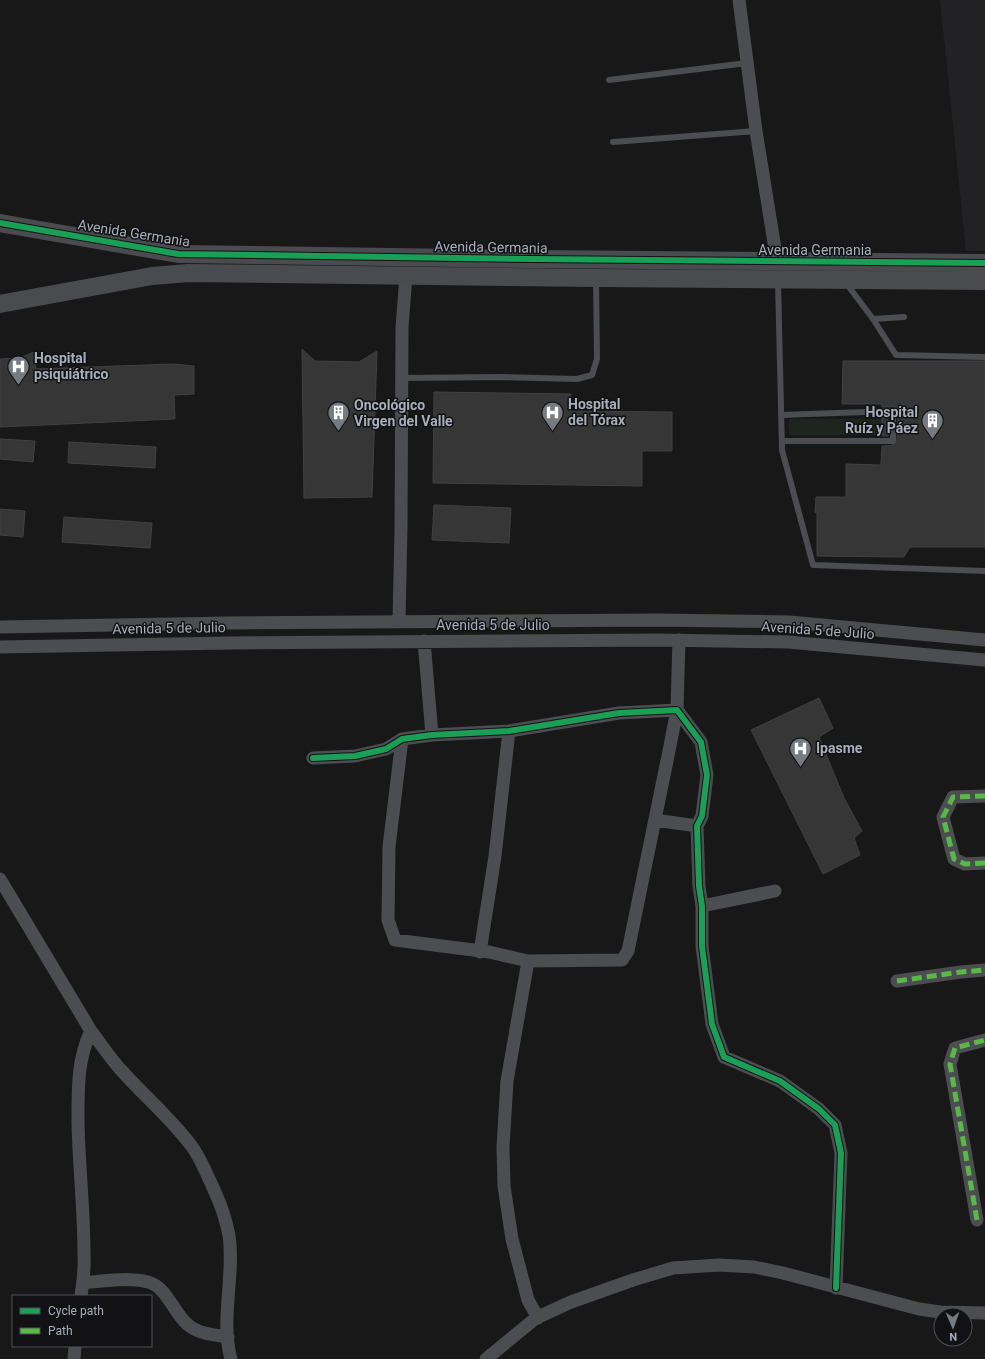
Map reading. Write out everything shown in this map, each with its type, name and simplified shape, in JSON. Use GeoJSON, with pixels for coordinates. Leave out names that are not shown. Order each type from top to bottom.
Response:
{"type":"FeatureCollection","features":[{"type":"Feature","properties":{"kind":"street"},"geometry":{"type":"LineString","coordinates":[[739,0],[756,131],[776,261]]}},
{"type":"Feature","properties":{"kind":"street","name":"Avenida Germania"},"geometry":{"type":"LineString","coordinates":[[0,223],[178,254],[985,263]]}},
{"type":"Feature","properties":{"kind":"street"},"geometry":{"type":"LineString","coordinates":[[0,304],[152,276],[176,273],[985,281]]}},
{"type":"Feature","properties":{"kind":"street"},"geometry":{"type":"LineString","coordinates":[[399,621],[402,327],[406,276]]}},
{"type":"Feature","properties":{"kind":"street","name":"Avenida 5 de Julio"},"geometry":{"type":"LineString","coordinates":[[0,626],[399,621],[658,620],[789,622],[985,640]]}},
{"type":"Feature","properties":{"kind":"street"},"geometry":{"type":"LineString","coordinates":[[402,739],[389,847],[388,920],[395,940],[480,952],[528,961],[622,960],[628,951],[670,751],[677,710],[679,640]]}},
{"type":"Feature","properties":{"kind":"street","name":"Avenida 5 de Julio"},"geometry":{"type":"LineString","coordinates":[[0,647],[424,641],[679,640],[788,642],[985,660]]}},
{"type":"Feature","properties":{"kind":"street"},"geometry":{"type":"LineString","coordinates":[[424,641],[432,734]]}},
{"type":"Feature","properties":{"kind":"street"},"geometry":{"type":"LineString","coordinates":[[313,758],[355,756],[386,749],[402,739],[432,734],[509,731],[619,713],[677,710]]}},
{"type":"Feature","properties":{"kind":"street"},"geometry":{"type":"LineString","coordinates":[[677,710],[701,742],[707,775],[702,816],[697,826],[699,886],[702,906],[702,946],[712,1024],[724,1057],[780,1081],[819,1109],[835,1125],[841,1153],[836,1288]]}},
{"type":"Feature","properties":{"kind":"street"},"geometry":{"type":"LineString","coordinates":[[480,952],[495,856],[509,731]]}},
{"type":"Feature","properties":{"kind":"street"},"geometry":{"type":"LineString","coordinates":[[985,796],[953,797],[943,817],[954,859],[965,864],[985,863]]}},
{"type":"Feature","properties":{"kind":"street"},"geometry":{"type":"LineString","coordinates":[[655,820],[697,826]]}},
{"type":"Feature","properties":{"kind":"street"},"geometry":{"type":"LineString","coordinates":[[0,879],[91,1031],[107,1054],[180,1133],[197,1155],[209,1179],[225,1217],[229,1234],[231,1265],[227,1322],[231,1359]]}},
{"type":"Feature","properties":{"kind":"street"},"geometry":{"type":"LineString","coordinates":[[702,906],[775,891]]}},
{"type":"Feature","properties":{"kind":"street"},"geometry":{"type":"LineString","coordinates":[[528,961],[508,1081],[503,1147],[504,1186],[512,1239],[528,1300],[538,1318]]}},
{"type":"Feature","properties":{"kind":"street"},"geometry":{"type":"LineString","coordinates":[[897,981],[985,970]]}},
{"type":"Feature","properties":{"kind":"street"},"geometry":{"type":"LineString","coordinates":[[81,1295],[84,1254],[78,1098],[82,1055],[85,1043],[91,1031]]}},
{"type":"Feature","properties":{"kind":"street"},"geometry":{"type":"LineString","coordinates":[[977,1220],[950,1064],[954,1048],[985,1040]]}},
{"type":"Feature","properties":{"kind":"street"},"geometry":{"type":"LineString","coordinates":[[486,1359],[538,1318],[571,1302],[633,1280],[673,1268],[719,1265],[754,1267],[783,1273],[919,1309],[940,1312],[985,1312]]}},
{"type":"Feature","properties":{"kind":"street"},"geometry":{"type":"LineString","coordinates":[[83,1283],[117,1280],[149,1282],[165,1295],[181,1318],[188,1325],[207,1334],[228,1337]]}},
{"type":"Feature","properties":{"kind":"street"},"geometry":{"type":"LineString","coordinates":[[74,1359],[75,1347]]}},
{"type":"Feature","properties":{"kind":"lane"},"geometry":{"type":"LineString","coordinates":[[609,80],[747,63]]}},
{"type":"Feature","properties":{"kind":"lane"},"geometry":{"type":"LineString","coordinates":[[613,142],[756,131]]}},
{"type":"Feature","properties":{"kind":"lane"},"geometry":{"type":"LineString","coordinates":[[402,378],[577,379],[592,375],[597,359],[596,278]]}},
{"type":"Feature","properties":{"kind":"lane"},"geometry":{"type":"LineString","coordinates":[[778,280],[782,450],[813,565],[985,572]]}},
{"type":"Feature","properties":{"kind":"lane"},"geometry":{"type":"LineString","coordinates":[[844,280],[873,319],[896,355],[985,357]]}},
{"type":"Feature","properties":{"kind":"lane"},"geometry":{"type":"LineString","coordinates":[[873,319],[904,317]]}},
{"type":"Feature","properties":{"kind":"lane"},"geometry":{"type":"LineString","coordinates":[[781,415],[893,411],[894,441],[782,441]]}},
{"type":"Feature","properties":{"kind":"shaded area"},"geometry":{"type":"Polygon","coordinates":[[[940,0],[985,0],[985,251],[966,251],[940,0]]]}},
{"type":"Feature","properties":{"kind":"shaded area"},"geometry":{"type":"Polygon","coordinates":[[[789,419],[885,419],[885,435],[789,435],[789,419]]]}},
{"type":"Feature","properties":{"kind":"building","name":"Oncológico Virgen del Valle"},"geometry":{"type":"Polygon","coordinates":[[[302,349],[315,361],[359,362],[377,351],[372,497],[304,498],[302,349]]]}},
{"type":"Feature","properties":{"kind":"building"},"geometry":{"type":"Polygon","coordinates":[[[34,352],[36,369],[173,364],[194,366],[194,394],[174,395],[175,419],[0,427],[0,359],[19,358],[34,352]]]}},
{"type":"Feature","properties":{"kind":"building","name":"Hospital Ruíz y Páez"},"geometry":{"type":"Polygon","coordinates":[[[843,361],[985,361],[985,547],[910,547],[904,557],[817,556],[817,513],[815,512],[816,497],[846,497],[846,464],[881,465],[882,446],[893,445],[897,441],[898,411],[895,407],[882,407],[882,404],[842,404],[843,361]]]}},
{"type":"Feature","properties":{"kind":"building","name":"Hospital del Tórax"},"geometry":{"type":"Polygon","coordinates":[[[434,392],[571,394],[570,411],[672,412],[672,451],[642,451],[642,486],[433,483],[434,392]]]}},
{"type":"Feature","properties":{"kind":"building"},"geometry":{"type":"Polygon","coordinates":[[[882,416],[888,416],[888,436],[882,436],[882,416]]]}},
{"type":"Feature","properties":{"kind":"building"},"geometry":{"type":"Polygon","coordinates":[[[0,439],[35,441],[33,462],[0,459],[0,439]]]}},
{"type":"Feature","properties":{"kind":"building"},"geometry":{"type":"Polygon","coordinates":[[[69,442],[156,447],[155,468],[68,463],[69,442]]]}},
{"type":"Feature","properties":{"kind":"building"},"geometry":{"type":"Polygon","coordinates":[[[434,505],[511,508],[509,543],[432,540],[434,505]]]}},
{"type":"Feature","properties":{"kind":"building"},"geometry":{"type":"Polygon","coordinates":[[[0,509],[25,511],[23,537],[0,535],[0,509]]]}},
{"type":"Feature","properties":{"kind":"building"},"geometry":{"type":"Polygon","coordinates":[[[64,517],[152,523],[150,548],[62,542],[64,517]]]}},
{"type":"Feature","properties":{"kind":"building","name":"Ipasme"},"geometry":{"type":"Polygon","coordinates":[[[819,698],[833,728],[819,737],[844,798],[862,831],[854,838],[860,855],[823,874],[751,730],[819,698]]]}},
{"type":"Feature","properties":{"kind":"marked path"},"geometry":{"type":"LineString","coordinates":[[985,796],[953,797],[943,817],[954,859],[965,864],[985,863]]}},
{"type":"Feature","properties":{"kind":"marked path"},"geometry":{"type":"LineString","coordinates":[[897,981],[985,970]]}},
{"type":"Feature","properties":{"kind":"marked path"},"geometry":{"type":"LineString","coordinates":[[977,1220],[950,1064],[955,1048],[985,1040]]}},
{"type":"Feature","properties":{"kind":"cycle path"},"geometry":{"type":"LineString","coordinates":[[0,223],[178,254],[985,263]]}},
{"type":"Feature","properties":{"kind":"cycle path"},"geometry":{"type":"LineString","coordinates":[[313,758],[355,756],[386,749],[402,739],[432,735],[509,731],[619,713],[677,710],[701,742],[707,775],[702,816],[697,826],[699,886],[702,906],[702,946],[712,1024],[724,1057],[780,1081],[819,1109],[835,1125],[841,1153],[836,1288]]}},
{"type":"Feature","properties":{"kind":"place","name":"Hospital psiquiátrico"},"geometry":{"type":"Point","coordinates":[18,386]}},
{"type":"Feature","properties":{"kind":"place","name":"Oncológico Virgen del Valle"},"geometry":{"type":"Point","coordinates":[339,432]}},
{"type":"Feature","properties":{"kind":"place","name":"Hospital del Tórax"},"geometry":{"type":"Point","coordinates":[553,432]}},
{"type":"Feature","properties":{"kind":"place","name":"Hospital Ruíz y Páez"},"geometry":{"type":"Point","coordinates":[933,440]}},
{"type":"Feature","properties":{"kind":"place","name":"Ipasme"},"geometry":{"type":"Point","coordinates":[801,768]}}]}
